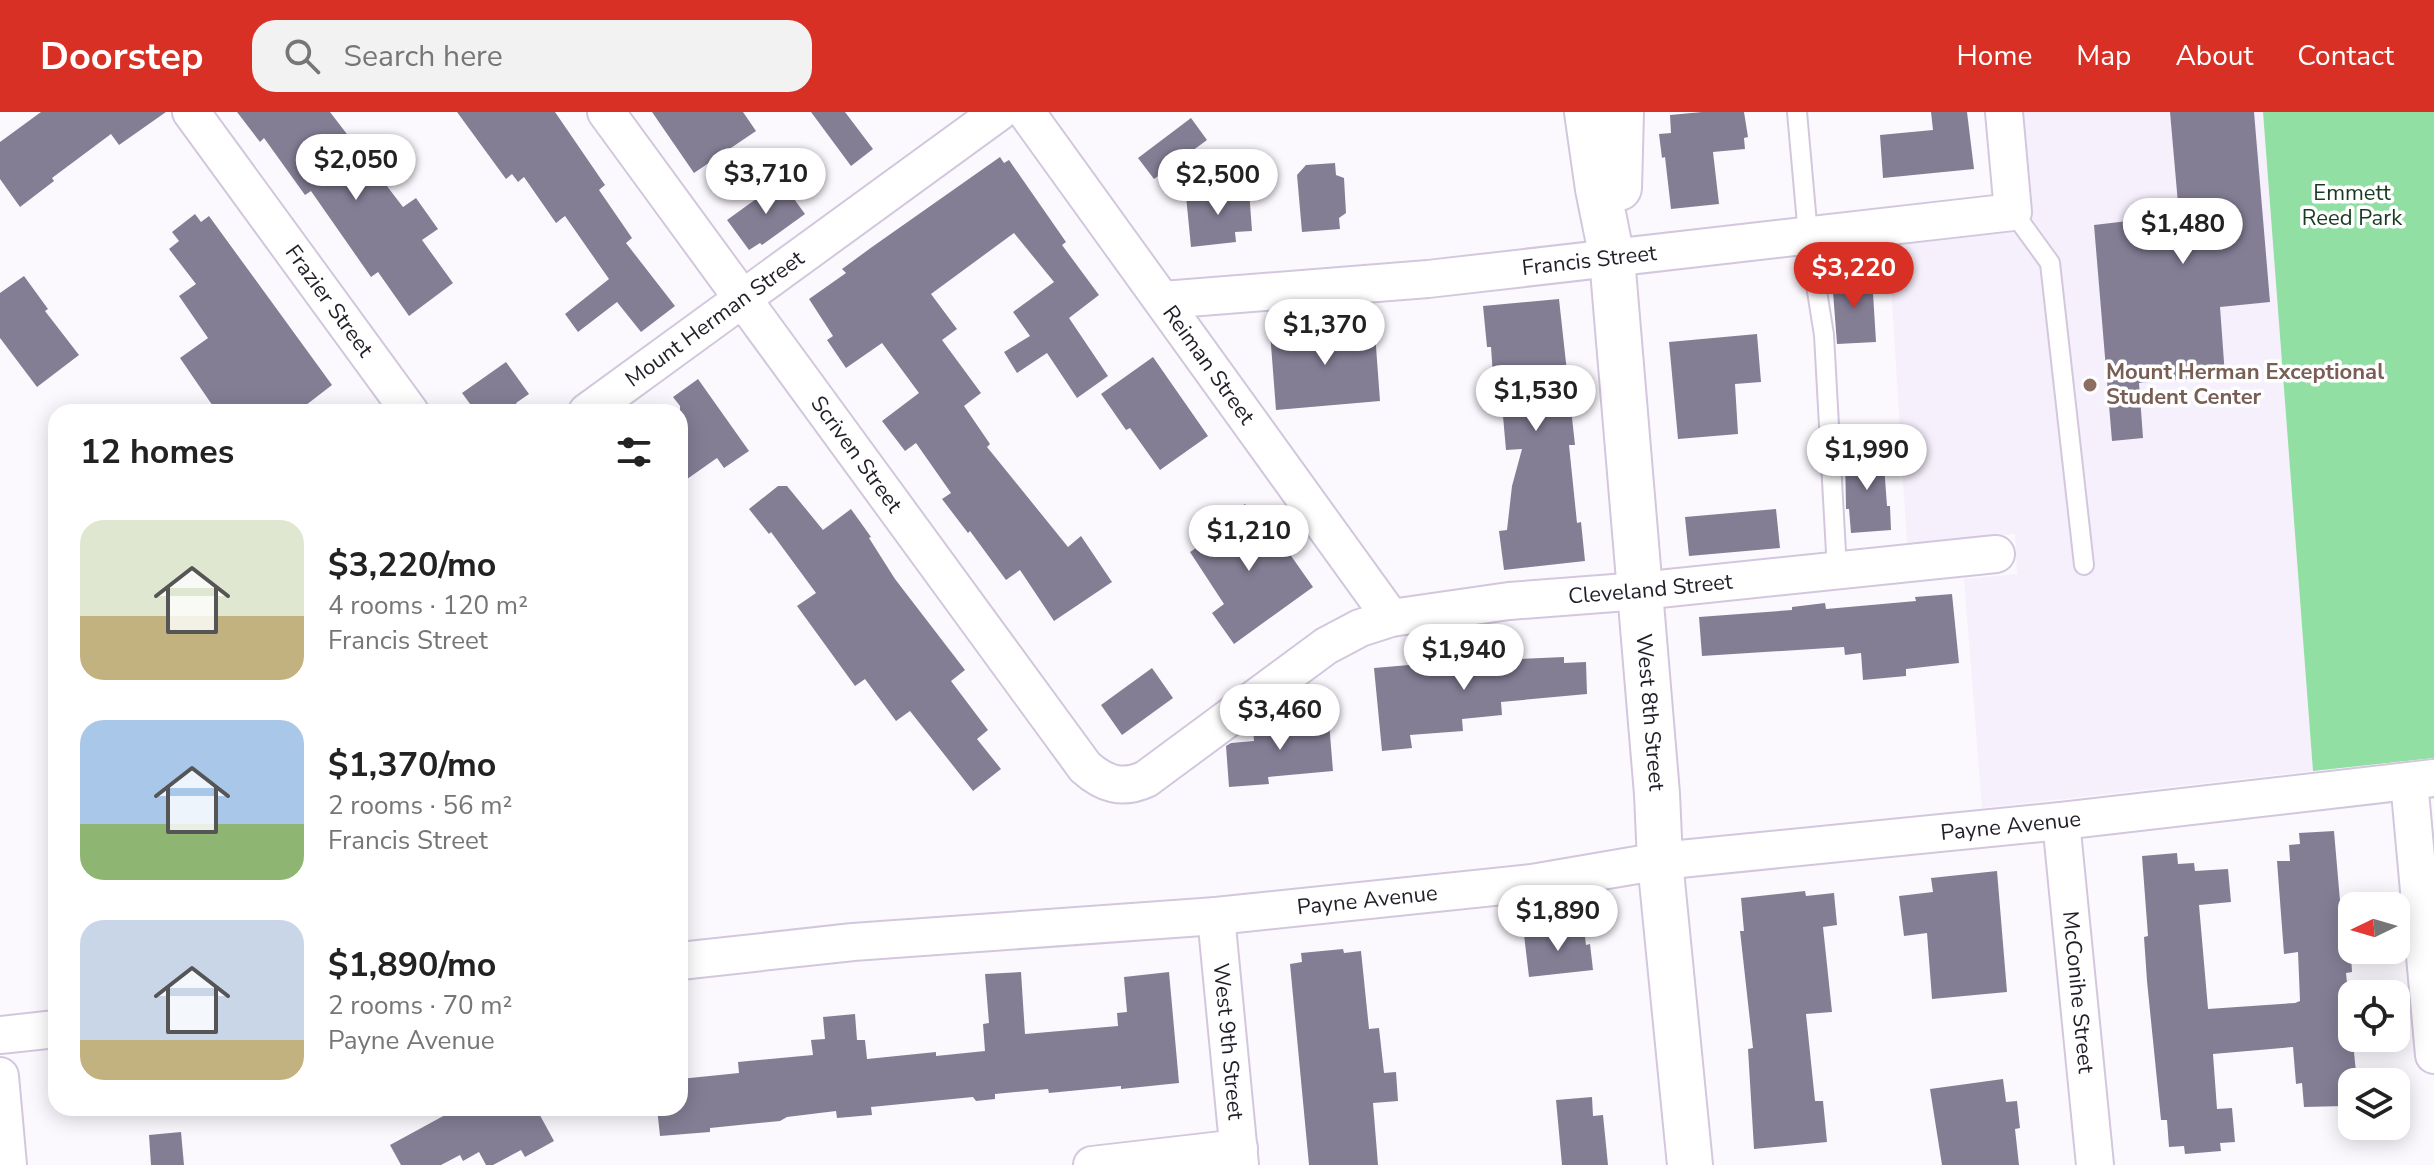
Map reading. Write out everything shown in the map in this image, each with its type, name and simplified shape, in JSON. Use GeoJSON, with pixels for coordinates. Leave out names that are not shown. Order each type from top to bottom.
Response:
{"type":"FeatureCollection","features":[{"type":"Feature","properties":{"kind":"street","name":"Frazier Street"},"geometry":{"type":"LineString","coordinates":[[191,112],[404,404]]}},
{"type":"Feature","properties":{"kind":"street","name":"Scriven Street"},"geometry":{"type":"LineString","coordinates":[[606,112],[1085,767],[1099,779],[1116,785]]}},
{"type":"Feature","properties":{"kind":"street","name":"Mount Herman Street"},"geometry":{"type":"LineString","coordinates":[[598,404],[999,112]]}},
{"type":"Feature","properties":{"kind":"street","name":"Reiman Street"},"geometry":{"type":"LineString","coordinates":[[1026,112],[1391,618]]}},
{"type":"Feature","properties":{"kind":"street","name":"West 8th Street"},"geometry":{"type":"LineString","coordinates":[[1587,112],[1612,258],[1660,861],[1690,1165]]}},
{"type":"Feature","properties":{"kind":"street","name":"West 8th Street"},"geometry":{"type":"LineString","coordinates":[[1612,258],[1621,112]]}},
{"type":"Feature","properties":{"kind":"street"},"geometry":{"type":"LineString","coordinates":[[2004,112],[2013,212]]}},
{"type":"Feature","properties":{"kind":"street","name":"Francis Street"},"geometry":{"type":"LineString","coordinates":[[1163,300],[1428,279],[2013,212]]}},
{"type":"Feature","properties":{"kind":"street","name":"Cleveland Street"},"geometry":{"type":"LineString","coordinates":[[1116,785],[1133,785],[1146,779],[1326,646],[1360,628],[1391,618],[1509,601],[1640,591],[1996,554]]}},
{"type":"Feature","properties":{"kind":"street"},"geometry":{"type":"LineString","coordinates":[[2422,779],[2434,1055]]}},
{"type":"Feature","properties":{"kind":"street","name":"Payne Avenue"},"geometry":{"type":"LineString","coordinates":[[688,960],[853,942],[1216,916],[1532,883],[1660,861],[2061,821],[2422,779]]}},
{"type":"Feature","properties":{"kind":"street","name":"McConihe Street"},"geometry":{"type":"LineString","coordinates":[[2061,821],[2095,1165]]}},
{"type":"Feature","properties":{"kind":"street","name":"West 9th Street"},"geometry":{"type":"LineString","coordinates":[[1216,916],[1240,1157]]}},
{"type":"Feature","properties":{"kind":"street"},"geometry":{"type":"LineString","coordinates":[[0,1035],[48,1030]]}},
{"type":"Feature","properties":{"kind":"street"},"geometry":{"type":"LineString","coordinates":[[0,1076],[8,1165]]}},
{"type":"Feature","properties":{"kind":"street"},"geometry":{"type":"LineString","coordinates":[[1092,1165],[1240,1157]]}},
{"type":"Feature","properties":{"kind":"lane"},"geometry":{"type":"LineString","coordinates":[[1797,112],[1808,235],[1824,335],[1837,571]]}},
{"type":"Feature","properties":{"kind":"lane"},"geometry":{"type":"LineString","coordinates":[[2013,212],[2050,263],[2084,565]]}},
{"type":"Feature","properties":{"kind":"shaded area","name":"Mount Herman Exceptional Student Center"},"geometry":{"type":"Polygon","coordinates":[[[2024,112],[2263,112],[2313,771],[1982,808],[1964,579],[2017,574],[2015,534],[1907,545],[1888,236],[2032,224],[2024,112]]]}},
{"type":"Feature","properties":{"kind":"green space","name":"Emmett Reed Park"},"geometry":{"type":"Polygon","coordinates":[[[2263,112],[2434,112],[2434,758],[2313,771],[2263,112]]]}},
{"type":"Feature","properties":{"kind":"building"},"geometry":{"type":"Polygon","coordinates":[[[41,112],[166,112],[119,145],[111,134],[52,178],[54,181],[20,207],[0,179],[0,142],[41,112]]]}},
{"type":"Feature","properties":{"kind":"building"},"geometry":{"type":"Polygon","coordinates":[[[237,112],[330,112],[403,207],[416,198],[438,229],[422,240],[453,283],[409,316],[378,272],[371,277],[311,191],[305,195],[264,138],[260,142],[237,112]]]}},
{"type":"Feature","properties":{"kind":"building"},"geometry":{"type":"Polygon","coordinates":[[[457,112],[555,112],[605,185],[599,190],[632,238],[626,243],[675,306],[641,332],[617,302],[578,332],[565,314],[609,279],[565,216],[556,223],[524,177],[518,182],[512,174],[506,179],[457,112]]]}},
{"type":"Feature","properties":{"kind":"building"},"geometry":{"type":"Polygon","coordinates":[[[652,112],[743,112],[756,131],[694,173],[652,112]]]}},
{"type":"Feature","properties":{"kind":"building"},"geometry":{"type":"Polygon","coordinates":[[[811,112],[845,112],[873,149],[851,166],[811,112]]]}},
{"type":"Feature","properties":{"kind":"building"},"geometry":{"type":"Polygon","coordinates":[[[1744,112],[1748,137],[1744,138],[1745,149],[1713,152],[1719,204],[1671,209],[1659,134],[1671,133],[1670,115],[1744,112]]]}},
{"type":"Feature","properties":{"kind":"building"},"geometry":{"type":"Polygon","coordinates":[[[1931,112],[1967,112],[1974,169],[1883,178],[1880,135],[1933,130],[1931,112]]]}},
{"type":"Feature","properties":{"kind":"building"},"geometry":{"type":"Polygon","coordinates":[[[2170,112],[2254,112],[2270,302],[2220,307],[2225,376],[2139,383],[2143,438],[2112,441],[2094,225],[2179,215],[2170,112]]]}},
{"type":"Feature","properties":{"kind":"building"},"geometry":{"type":"Polygon","coordinates":[[[1191,118],[1207,140],[1154,179],[1138,158],[1191,118]]]}},
{"type":"Feature","properties":{"kind":"building"},"geometry":{"type":"Polygon","coordinates":[[[1000,157],[1004,163],[1009,160],[1066,242],[1062,245],[1099,295],[1069,318],[1108,376],[1077,398],[1047,353],[1017,373],[1004,352],[1030,336],[1013,312],[1054,282],[1014,233],[931,294],[957,329],[942,340],[981,393],[964,406],[990,444],[987,447],[1068,547],[1081,536],[1112,582],[1054,621],[1020,570],[1006,580],[970,531],[968,533],[942,499],[951,493],[916,443],[905,451],[882,421],[919,393],[882,343],[846,368],[827,340],[833,336],[809,299],[846,273],[842,269],[1000,157]]]}},
{"type":"Feature","properties":{"kind":"building"},"geometry":{"type":"Polygon","coordinates":[[[1335,163],[1336,175],[1344,178],[1346,213],[1339,218],[1340,229],[1302,232],[1297,175],[1306,165],[1335,163]]]}},
{"type":"Feature","properties":{"kind":"building"},"geometry":{"type":"Polygon","coordinates":[[[781,181],[805,214],[762,245],[760,243],[749,250],[727,220],[781,181]]]}},
{"type":"Feature","properties":{"kind":"building"},"geometry":{"type":"Polygon","coordinates":[[[1249,190],[1252,231],[1235,232],[1236,242],[1191,247],[1186,196],[1249,190]]]}},
{"type":"Feature","properties":{"kind":"building"},"geometry":{"type":"Polygon","coordinates":[[[195,214],[201,222],[209,216],[332,385],[307,404],[212,404],[180,358],[208,338],[179,296],[196,284],[169,249],[179,241],[172,232],[195,214]]]}},
{"type":"Feature","properties":{"kind":"building"},"geometry":{"type":"Polygon","coordinates":[[[24,276],[48,309],[45,311],[79,355],[37,387],[0,338],[0,293],[24,276]]]}},
{"type":"Feature","properties":{"kind":"building"},"geometry":{"type":"Polygon","coordinates":[[[1872,277],[1876,342],[1837,344],[1832,279],[1872,277]]]}},
{"type":"Feature","properties":{"kind":"building"},"geometry":{"type":"Polygon","coordinates":[[[1559,299],[1575,445],[1569,445],[1577,523],[1581,522],[1585,561],[1504,570],[1499,531],[1507,530],[1512,486],[1522,449],[1506,450],[1502,405],[1495,405],[1491,347],[1487,347],[1483,306],[1559,299]]]}},
{"type":"Feature","properties":{"kind":"building"},"geometry":{"type":"Polygon","coordinates":[[[1367,325],[1367,334],[1375,333],[1380,401],[1276,410],[1270,332],[1367,325]]]}},
{"type":"Feature","properties":{"kind":"building"},"geometry":{"type":"Polygon","coordinates":[[[1757,334],[1761,382],[1735,384],[1738,434],[1678,439],[1669,342],[1757,334]]]}},
{"type":"Feature","properties":{"kind":"building"},"geometry":{"type":"Polygon","coordinates":[[[1153,357],[1208,436],[1160,470],[1101,394],[1153,357]]]}},
{"type":"Feature","properties":{"kind":"building"},"geometry":{"type":"Polygon","coordinates":[[[506,362],[529,394],[517,404],[470,404],[462,393],[506,362]]]}},
{"type":"Feature","properties":{"kind":"building"},"geometry":{"type":"Polygon","coordinates":[[[698,379],[749,451],[724,468],[717,458],[688,478],[688,404],[678,404],[673,397],[698,379]]]}},
{"type":"Feature","properties":{"kind":"building"},"geometry":{"type":"Polygon","coordinates":[[[1883,451],[1891,530],[1851,533],[1849,509],[1846,509],[1845,454],[1883,451]]]}},
{"type":"Feature","properties":{"kind":"building"},"geometry":{"type":"Polygon","coordinates":[[[778,486],[787,486],[823,530],[851,509],[895,579],[965,670],[951,681],[988,730],[977,739],[1001,769],[973,791],[910,711],[896,721],[865,679],[855,686],[797,606],[816,593],[771,532],[769,534],[749,509],[778,486]]]}},
{"type":"Feature","properties":{"kind":"building"},"geometry":{"type":"Polygon","coordinates":[[[1245,504],[1258,524],[1265,519],[1313,587],[1234,644],[1212,613],[1224,604],[1190,552],[1220,532],[1215,524],[1245,504]]]}},
{"type":"Feature","properties":{"kind":"building"},"geometry":{"type":"Polygon","coordinates":[[[1776,509],[1780,548],[1689,556],[1685,517],[1776,509]]]}},
{"type":"Feature","properties":{"kind":"building"},"geometry":{"type":"Polygon","coordinates":[[[1952,594],[1959,663],[1906,669],[1906,676],[1863,680],[1861,653],[1845,655],[1844,647],[1702,656],[1699,617],[1792,610],[1792,607],[1825,603],[1826,609],[1916,601],[1915,597],[1952,594]]]}},
{"type":"Feature","properties":{"kind":"building"},"geometry":{"type":"Polygon","coordinates":[[[1456,654],[1457,659],[1498,655],[1498,660],[1564,657],[1564,663],[1586,662],[1587,694],[1501,702],[1502,715],[1462,719],[1463,731],[1410,735],[1412,748],[1382,751],[1374,668],[1421,664],[1420,657],[1456,654]]]}},
{"type":"Feature","properties":{"kind":"building"},"geometry":{"type":"Polygon","coordinates":[[[1152,668],[1173,698],[1122,735],[1101,705],[1152,668]]]}},
{"type":"Feature","properties":{"kind":"building"},"geometry":{"type":"Polygon","coordinates":[[[1295,714],[1296,725],[1329,722],[1333,771],[1268,777],[1269,784],[1229,787],[1226,746],[1254,741],[1253,729],[1261,728],[1261,720],[1265,717],[1295,714]]]}},
{"type":"Feature","properties":{"kind":"building"},"geometry":{"type":"Polygon","coordinates":[[[2334,831],[2339,892],[2338,964],[2352,964],[2352,972],[2346,973],[2347,980],[2338,980],[2338,1052],[2354,1052],[2356,1068],[2338,1068],[2338,1106],[2304,1107],[2302,1083],[2296,1084],[2293,1047],[2213,1054],[2217,1109],[2232,1108],[2235,1142],[2220,1143],[2221,1151],[2185,1154],[2184,1146],[2169,1147],[2167,1120],[2161,1120],[2147,981],[2144,937],[2148,936],[2142,856],[2177,853],[2178,864],[2194,863],[2195,871],[2228,869],[2231,902],[2199,905],[2208,1009],[2295,1003],[2300,1001],[2298,952],[2284,954],[2277,861],[2290,861],[2289,845],[2300,844],[2299,833],[2334,831]]]}},
{"type":"Feature","properties":{"kind":"building"},"geometry":{"type":"Polygon","coordinates":[[[1997,871],[2007,992],[1932,999],[1927,933],[1904,936],[1899,896],[1933,892],[1931,878],[1997,871]]]}},
{"type":"Feature","properties":{"kind":"building"},"geometry":{"type":"Polygon","coordinates":[[[1805,891],[1806,896],[1834,893],[1837,925],[1823,927],[1832,1012],[1806,1014],[1815,1101],[1823,1101],[1827,1142],[1754,1149],[1748,1049],[1753,1048],[1740,931],[1744,931],[1741,898],[1805,891]]]}},
{"type":"Feature","properties":{"kind":"building"},"geometry":{"type":"Polygon","coordinates":[[[1584,929],[1586,945],[1590,944],[1593,970],[1529,977],[1524,935],[1584,929]]]}},
{"type":"Feature","properties":{"kind":"building"},"geometry":{"type":"Polygon","coordinates":[[[1343,949],[1344,953],[1361,951],[1369,1029],[1379,1028],[1384,1073],[1396,1072],[1398,1101],[1373,1103],[1378,1165],[1309,1165],[1290,964],[1302,962],[1301,953],[1343,949]]]}},
{"type":"Feature","properties":{"kind":"building"},"geometry":{"type":"Polygon","coordinates":[[[1021,972],[1025,1034],[1118,1026],[1117,1013],[1127,1012],[1124,977],[1169,972],[1179,1083],[1121,1089],[1121,1086],[1049,1093],[1048,1089],[995,1094],[995,1099],[976,1101],[973,1097],[871,1107],[872,1115],[837,1118],[836,1111],[787,1117],[780,1121],[710,1128],[710,1132],[660,1136],[658,1116],[688,1116],[688,1078],[739,1073],[738,1062],[813,1055],[811,1040],[825,1039],[823,1017],[855,1014],[857,1040],[865,1040],[867,1059],[985,1051],[983,1024],[989,1023],[985,974],[1021,972]]]}},
{"type":"Feature","properties":{"kind":"building"},"geometry":{"type":"Polygon","coordinates":[[[2003,1079],[2006,1102],[2017,1101],[2020,1128],[2015,1129],[2019,1165],[1942,1165],[1930,1089],[2003,1079]]]}},
{"type":"Feature","properties":{"kind":"building"},"geometry":{"type":"Polygon","coordinates":[[[1592,1097],[1593,1116],[1603,1115],[1608,1165],[1562,1165],[1556,1100],[1592,1097]]]}},
{"type":"Feature","properties":{"kind":"building"},"geometry":{"type":"Polygon","coordinates":[[[443,1116],[540,1116],[554,1141],[525,1157],[521,1150],[493,1165],[486,1165],[479,1152],[463,1161],[460,1155],[441,1165],[401,1165],[390,1145],[443,1116]]]}},
{"type":"Feature","properties":{"kind":"building"},"geometry":{"type":"Polygon","coordinates":[[[181,1132],[184,1165],[151,1165],[149,1135],[181,1132]]]}},
{"type":"Feature","properties":{"kind":"place","name":"Mount Herman Exceptional Student Center"},"geometry":{"type":"Point","coordinates":[2090,385]}}]}
